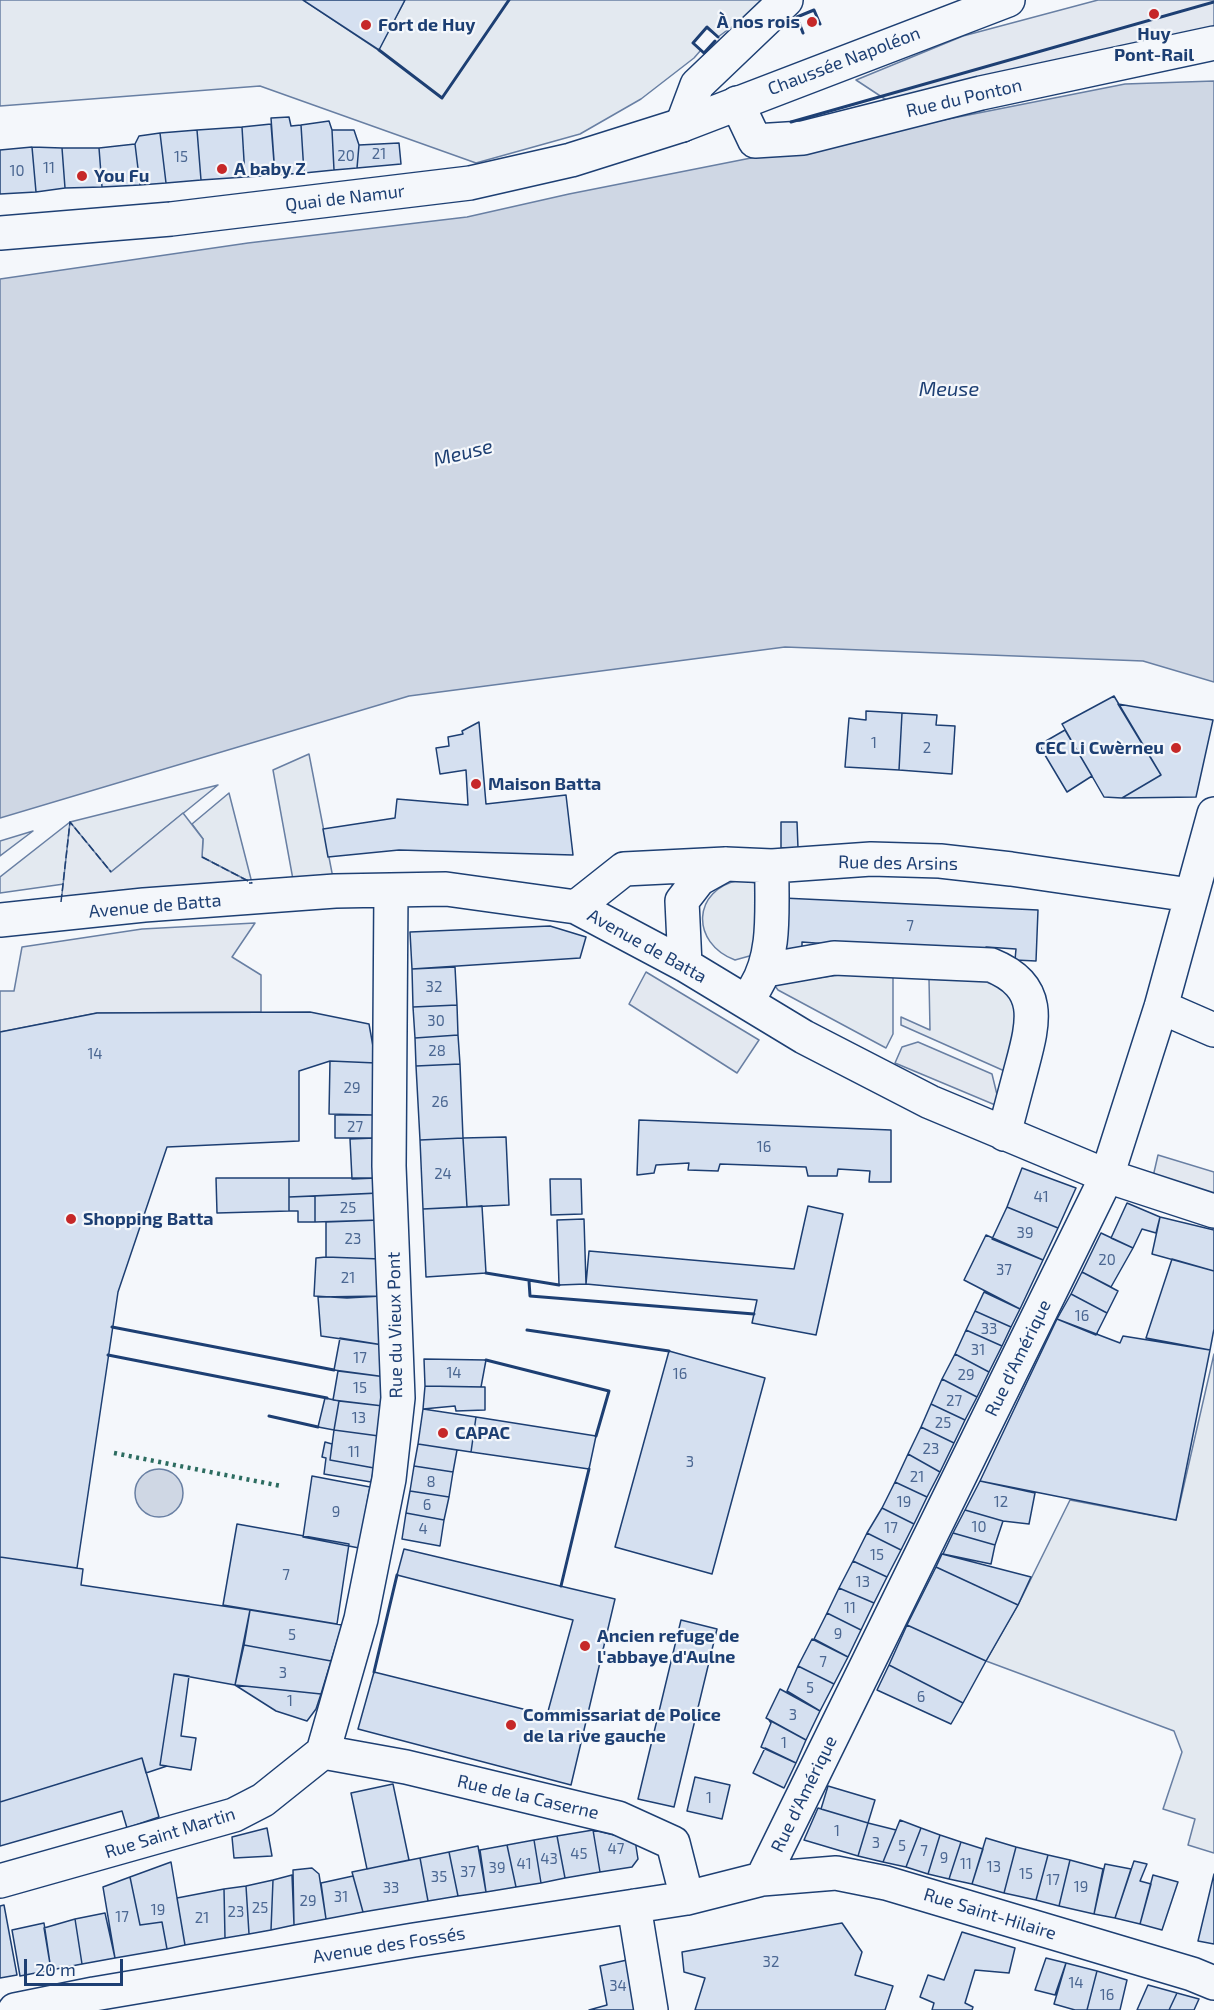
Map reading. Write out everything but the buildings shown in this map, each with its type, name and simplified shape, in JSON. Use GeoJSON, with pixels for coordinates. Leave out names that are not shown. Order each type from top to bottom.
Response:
{"type":"FeatureCollection","features":[{"type":"Feature","properties":{"kind":"street"},"geometry":{"type":"LineString","coordinates":[[682,125],[697,85],[786,0]]}},
{"type":"Feature","properties":{"kind":"street","name":"Chaussée Napoléon"},"geometry":{"type":"LineString","coordinates":[[682,125],[1008,0]]}},
{"type":"Feature","properties":{"kind":"street","name":"Rue du Ponton"},"geometry":{"type":"LineString","coordinates":[[737,103],[755,141],[803,138],[981,93],[1214,43]]}},
{"type":"Feature","properties":{"kind":"street","name":"Quai de Namur"},"geometry":{"type":"LineString","coordinates":[[0,233],[171,219],[470,183],[571,160],[682,125]]}},
{"type":"Feature","properties":{"kind":"street","name":"Rue d'Amérique"},"geometry":{"type":"LineString","coordinates":[[762,1879],[1107,1176],[1161,1007],[1214,813]]}},
{"type":"Feature","properties":{"kind":"street","name":"Rue des Arsins"},"geometry":{"type":"LineString","coordinates":[[576,907],[624,869],[726,864],[772,866],[871,859],[940,861],[1011,869],[1190,895]]}},
{"type":"Feature","properties":{"kind":"street"},"geometry":{"type":"LineString","coordinates":[[685,965],[682,901],[699,879],[726,864]]}},
{"type":"Feature","properties":{"kind":"street"},"geometry":{"type":"LineString","coordinates":[[746,1002],[766,970],[771,922],[772,866]]}},
{"type":"Feature","properties":{"kind":"street","name":"Rue du Vieux Pont"},"geometry":{"type":"LineString","coordinates":[[323,1752],[361,1619],[389,1479],[398,1398],[389,1166],[391,890]]}},
{"type":"Feature","properties":{"kind":"street","name":"Avenue de Batta"},"geometry":{"type":"LineString","coordinates":[[0,920],[144,905],[336,891],[446,890],[576,907],[685,965],[804,1037],[930,1102],[1107,1176],[1214,1211]]}},
{"type":"Feature","properties":{"kind":"street"},"geometry":{"type":"LineString","coordinates":[[766,970],[834,958],[991,965],[1004,970],[1020,983],[1027,993],[1033,1014],[1030,1037],[1004,1134]]}},
{"type":"Feature","properties":{"kind":"street"},"geometry":{"type":"LineString","coordinates":[[1161,1007],[1214,1030]]}},
{"type":"Feature","properties":{"kind":"street","name":"Rue Saint Martin"},"geometry":{"type":"LineString","coordinates":[[0,1881],[234,1815],[263,1800],[323,1752]]}},
{"type":"Feature","properties":{"kind":"street","name":"Rue de la Caserne"},"geometry":{"type":"LineString","coordinates":[[323,1752],[406,1767],[618,1818],[673,1843],[687,1898]]}},
{"type":"Feature","properties":{"kind":"street","name":"Rue Saint-Hilaire"},"geometry":{"type":"LineString","coordinates":[[762,1879],[836,1873],[886,1883],[1192,1974],[1214,1983]]}},
{"type":"Feature","properties":{"kind":"street","name":"Avenue des Fossés"},"geometry":{"type":"LineString","coordinates":[[15,2010],[95,2002],[687,1898],[762,1879]]}},
{"type":"Feature","properties":{"kind":"street"},"geometry":{"type":"LineString","coordinates":[[634,1906],[651,2010]]}},
{"type":"Feature","properties":{"kind":"shaded area"},"geometry":{"type":"Polygon","coordinates":[[[0,0],[303,0],[378,50],[405,0],[768,0],[718,37],[706,28],[693,43],[701,50],[694,58],[641,99],[580,134],[476,163],[260,86],[0,106],[0,0]]]}},
{"type":"Feature","properties":{"kind":"shaded area"},"geometry":{"type":"Polygon","coordinates":[[[1098,0],[1214,0],[1214,35],[894,105],[856,80],[963,36],[1098,0]]]}},
{"type":"Feature","properties":{"kind":"shaded area"},"geometry":{"type":"Polygon","coordinates":[[[309,754],[333,878],[294,885],[273,770],[309,754]]]}},
{"type":"Feature","properties":{"kind":"shaded area"},"geometry":{"type":"Polygon","coordinates":[[[218,785],[111,872],[70,823],[64,884],[0,893],[0,877],[70,822],[218,785]]]}},
{"type":"Feature","properties":{"kind":"shaded area"},"geometry":{"type":"Polygon","coordinates":[[[229,793],[252,883],[202,857],[203,839],[192,824],[229,793]]]}},
{"type":"Feature","properties":{"kind":"shaded area"},"geometry":{"type":"Polygon","coordinates":[[[183,813],[203,839],[202,857],[252,883],[61,903],[70,822],[111,872],[183,813]]]}},
{"type":"Feature","properties":{"kind":"shaded area"},"geometry":{"type":"Polygon","coordinates":[[[33,831],[0,856],[0,841],[33,831]]]}},
{"type":"Feature","properties":{"kind":"shaded area"},"geometry":{"type":"Polygon","coordinates":[[[740,880],[756,883],[755,949],[753,955],[735,960],[720,952],[710,942],[704,930],[703,917],[705,905],[713,894],[724,885],[740,880]]]}},
{"type":"Feature","properties":{"kind":"shaded area"},"geometry":{"type":"Polygon","coordinates":[[[255,923],[232,957],[261,975],[261,1012],[97,1013],[0,1032],[0,991],[14,991],[22,947],[142,929],[255,923]]]}},
{"type":"Feature","properties":{"kind":"shaded area"},"geometry":{"type":"Polygon","coordinates":[[[646,972],[759,1040],[737,1073],[629,1004],[646,972]]]}},
{"type":"Feature","properties":{"kind":"shaded area"},"geometry":{"type":"Polygon","coordinates":[[[839,975],[893,976],[893,1034],[886,1048],[778,990],[775,986],[778,983],[839,975]]]}},
{"type":"Feature","properties":{"kind":"shaded area"},"geometry":{"type":"Polygon","coordinates":[[[929,979],[988,981],[1008,991],[1019,1009],[1009,1073],[901,1025],[901,1017],[930,1030],[929,979]]]}},
{"type":"Feature","properties":{"kind":"shaded area"},"geometry":{"type":"Polygon","coordinates":[[[918,1042],[992,1074],[1000,1107],[895,1063],[902,1047],[918,1042]]]}},
{"type":"Feature","properties":{"kind":"shaded area"},"geometry":{"type":"Polygon","coordinates":[[[1158,1155],[1214,1172],[1214,1199],[1152,1181],[1158,1155]]]}},
{"type":"Feature","properties":{"kind":"shaded area"},"geometry":{"type":"Polygon","coordinates":[[[1214,1354],[1214,1853],[1188,1845],[1195,1819],[1163,1809],[1182,1752],[1174,1731],[986,1661],[1018,1605],[1070,1500],[1176,1520],[1214,1354]]]}},
{"type":"Feature","properties":{"kind":"water","name":"Meuse"},"geometry":{"type":"Polygon","coordinates":[[[1214,81],[1214,682],[1143,661],[785,647],[409,696],[0,818],[0,279],[248,243],[467,217],[569,194],[1125,84],[1214,81]]]}},
{"type":"Feature","properties":{"kind":"water"},"geometry":{"type":"Polygon","coordinates":[[[159,1469],[176,1476],[183,1493],[176,1510],[159,1517],[142,1510],[135,1493],[142,1476],[159,1469]]]}},
{"type":"Feature","properties":{"kind":"hedge"},"geometry":{"type":"LineString","coordinates":[[114,1453],[281,1486]]}},
{"type":"Feature","properties":{"kind":"fence"},"geometry":{"type":"LineString","coordinates":[[61,902],[70,822],[111,872]]}},
{"type":"Feature","properties":{"kind":"fence"},"geometry":{"type":"LineString","coordinates":[[202,857],[252,883],[249,883]]}},
{"type":"Feature","properties":{"kind":"wall"},"geometry":{"type":"LineString","coordinates":[[379,50],[442,98],[509,0]]}},
{"type":"Feature","properties":{"kind":"wall"},"geometry":{"type":"LineString","coordinates":[[791,122],[1214,2]]}},
{"type":"Feature","properties":{"kind":"wall"},"geometry":{"type":"LineString","coordinates":[[803,33],[797,17],[814,10],[820,24]]}},
{"type":"Feature","properties":{"kind":"wall"},"geometry":{"type":"LineString","coordinates":[[715,41],[704,53],[693,43],[707,27],[718,37]]}},
{"type":"Feature","properties":{"kind":"wall"},"geometry":{"type":"LineString","coordinates":[[486,1273],[559,1285]]}},
{"type":"Feature","properties":{"kind":"wall"},"geometry":{"type":"LineString","coordinates":[[529,1281],[530,1296],[754,1314]]}},
{"type":"Feature","properties":{"kind":"wall"},"geometry":{"type":"LineString","coordinates":[[112,1327],[334,1370]]}},
{"type":"Feature","properties":{"kind":"wall"},"geometry":{"type":"LineString","coordinates":[[527,1330],[669,1351]]}},
{"type":"Feature","properties":{"kind":"wall"},"geometry":{"type":"LineString","coordinates":[[108,1355],[327,1398]]}},
{"type":"Feature","properties":{"kind":"wall"},"geometry":{"type":"LineString","coordinates":[[486,1360],[609,1391],[596,1436]]}},
{"type":"Feature","properties":{"kind":"wall"},"geometry":{"type":"LineString","coordinates":[[269,1416],[318,1427]]}},
{"type":"Feature","properties":{"kind":"wall"},"geometry":{"type":"LineString","coordinates":[[561,1586],[589,1469]]}},
{"type":"Feature","properties":{"kind":"wall"},"geometry":{"type":"LineString","coordinates":[[374,1672],[397,1575]]}},
{"type":"Feature","properties":{"kind":"place","name":"Huy Pont-Rail"},"geometry":{"type":"Point","coordinates":[1154,14]}},
{"type":"Feature","properties":{"kind":"place","name":"À nos rois"},"geometry":{"type":"Point","coordinates":[812,22]}},
{"type":"Feature","properties":{"kind":"place","name":"Fort de Huy"},"geometry":{"type":"Point","coordinates":[366,25]}},
{"type":"Feature","properties":{"kind":"place","name":"A baby Z"},"geometry":{"type":"Point","coordinates":[222,169]}},
{"type":"Feature","properties":{"kind":"place","name":"You Fu"},"geometry":{"type":"Point","coordinates":[82,176]}},
{"type":"Feature","properties":{"kind":"place","name":"CEC Li Cwèrneu"},"geometry":{"type":"Point","coordinates":[1176,748]}},
{"type":"Feature","properties":{"kind":"place","name":"Maison Batta"},"geometry":{"type":"Point","coordinates":[476,784]}},
{"type":"Feature","properties":{"kind":"place","name":"Shopping Batta"},"geometry":{"type":"Point","coordinates":[71,1219]}},
{"type":"Feature","properties":{"kind":"place","name":"CAPAC"},"geometry":{"type":"Point","coordinates":[443,1433]}},
{"type":"Feature","properties":{"kind":"place","name":"Ancien refuge de l'abbaye d'Aulne"},"geometry":{"type":"Point","coordinates":[585,1646]}},
{"type":"Feature","properties":{"kind":"place","name":"Commissariat de Police de la rive gauche"},"geometry":{"type":"Point","coordinates":[511,1725]}}]}
